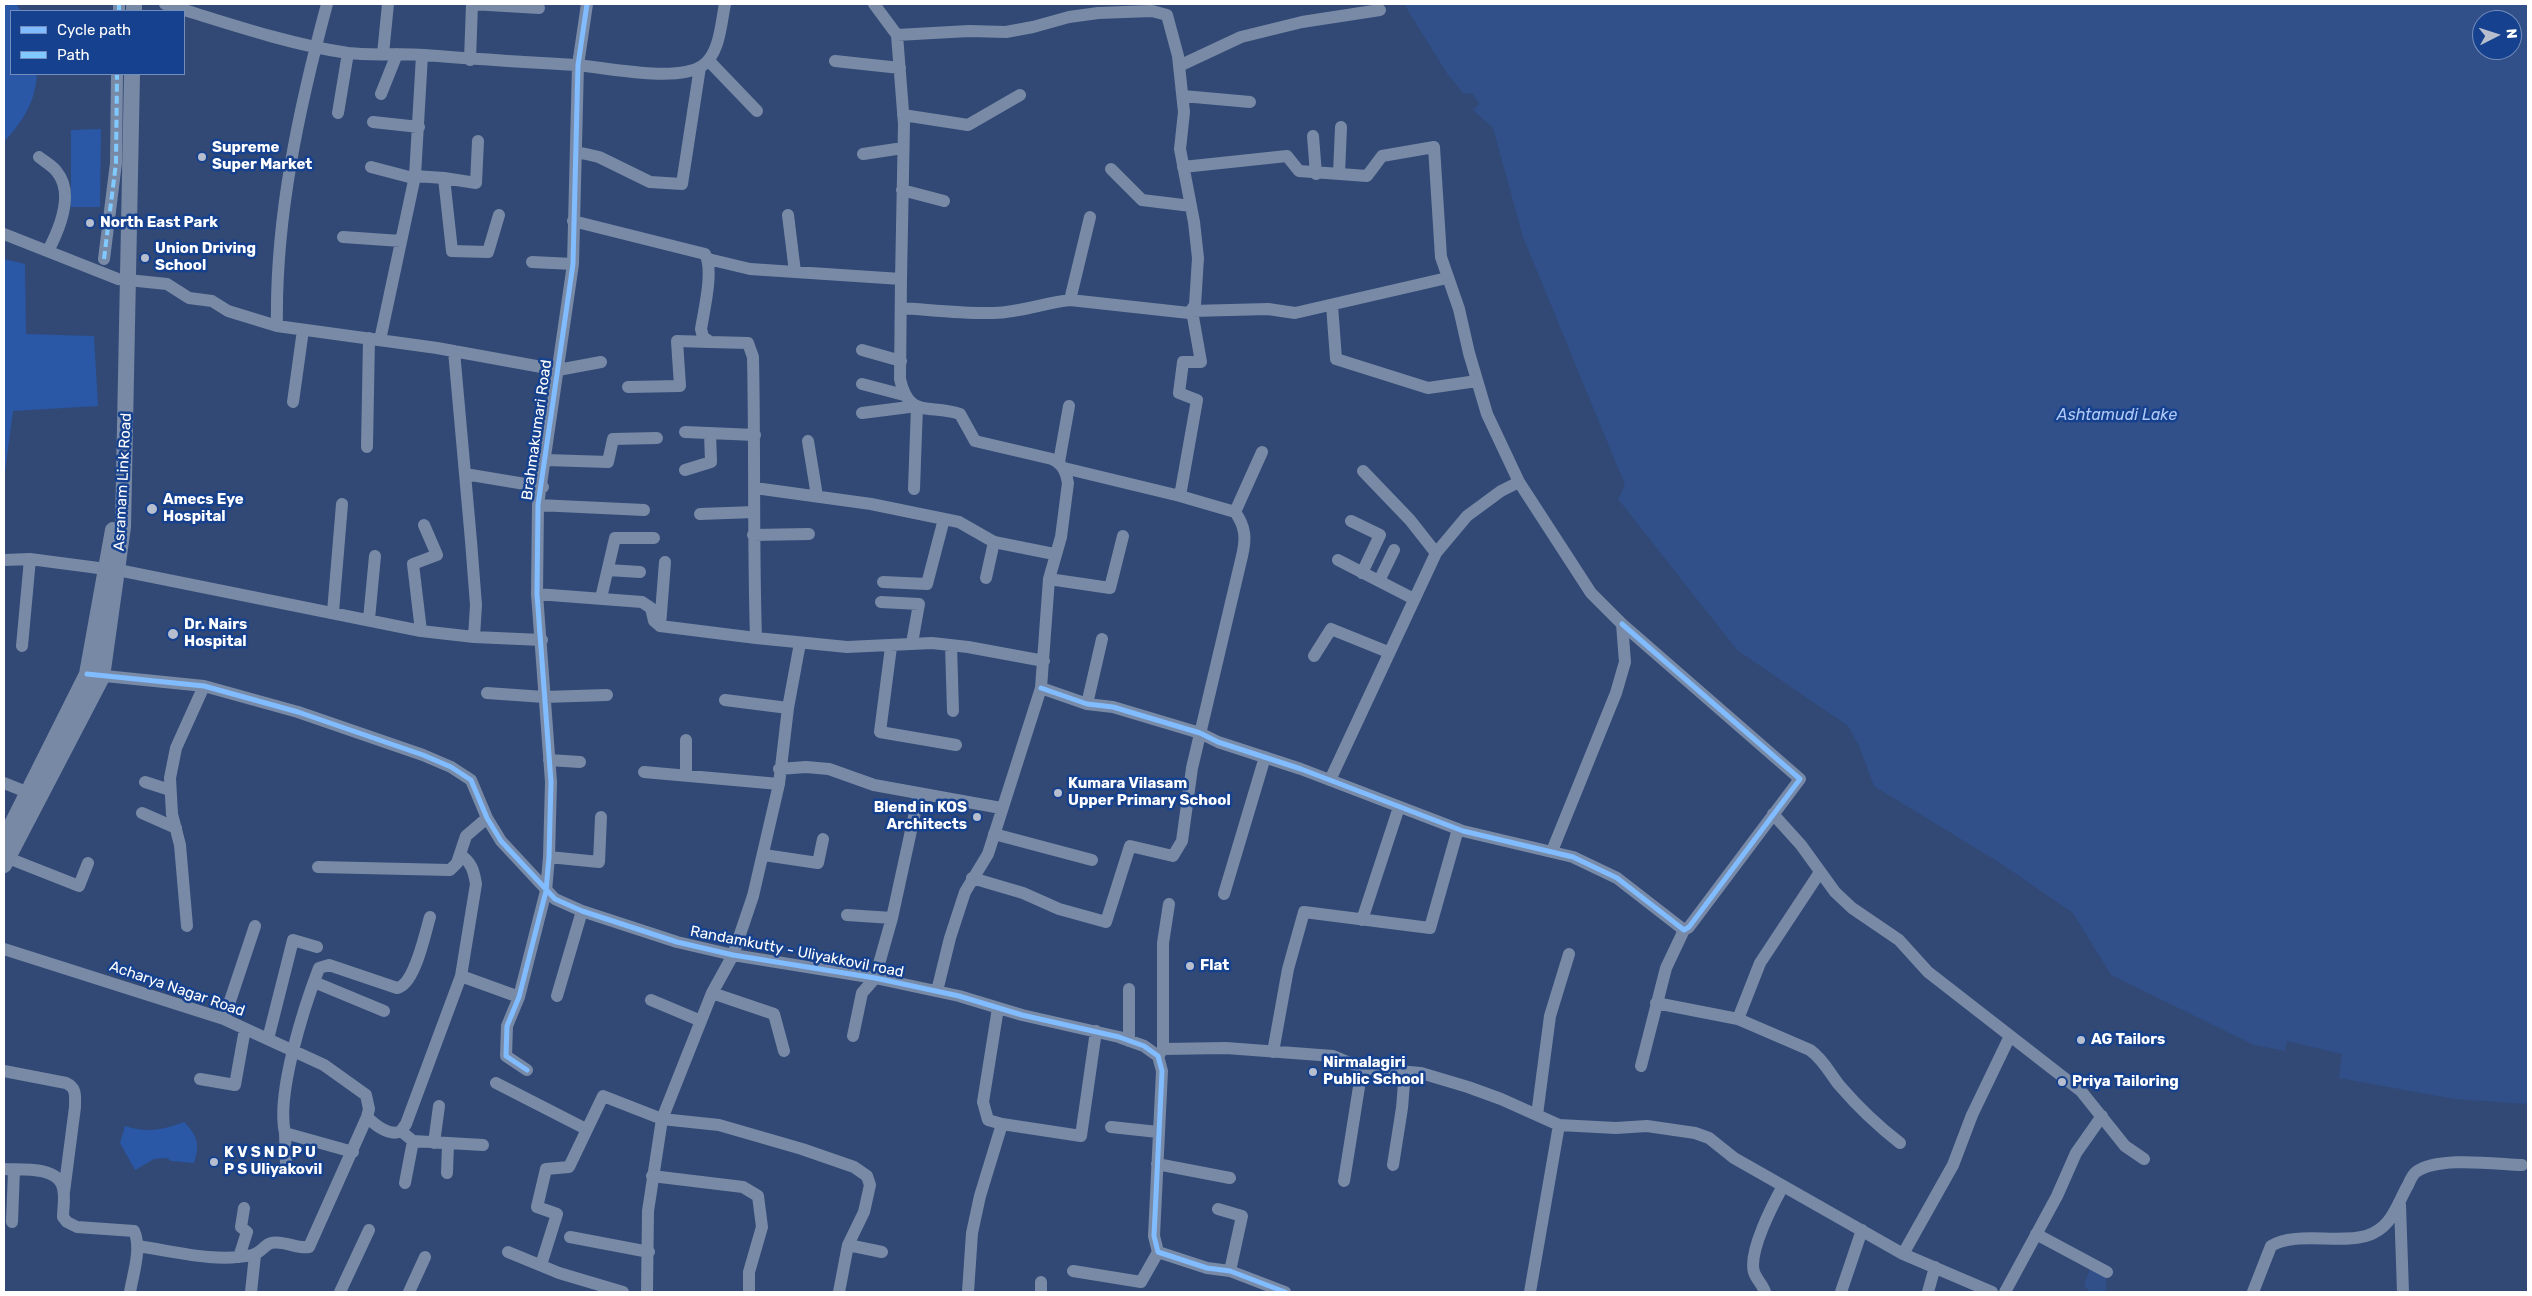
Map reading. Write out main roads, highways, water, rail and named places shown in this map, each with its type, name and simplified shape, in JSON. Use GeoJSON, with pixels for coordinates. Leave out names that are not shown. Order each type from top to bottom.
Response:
{"type":"FeatureCollection","features":[{"type":"Feature","properties":{"kind":"main road","name":"Asramam Link Road"},"geometry":{"type":"LineString","coordinates":[[6,862],[95,676],[112,570],[123,527],[126,468],[122,75]]}},
{"type":"Feature","properties":{"kind":"main road","name":"Asramam Link Road"},"geometry":{"type":"LineString","coordinates":[[123,280],[132,75]]}},
{"type":"Feature","properties":{"kind":"main road","name":"Asramam Link Road"},"geometry":{"type":"LineString","coordinates":[[4,840],[95,676]]}},
{"type":"Feature","properties":{"kind":"water","name":"Ashtamudi Lake"},"geometry":{"type":"Polygon","coordinates":[[[1404,4],[2528,4],[2528,1104],[2454,1099],[2339,1078],[2342,1054],[2287,1041],[2285,1051],[2254,1045],[2111,975],[2073,913],[2000,863],[1874,786],[1859,746],[1848,726],[1737,650],[1618,499],[1625,485],[1523,237],[1493,128],[1473,110],[1479,104],[1472,93],[1464,94],[1448,75],[1404,4]]]}},
{"type":"Feature","properties":{"kind":"water"},"geometry":{"type":"Polygon","coordinates":[[[2090,1268],[2106,1277],[2106,1292],[2090,1292],[2084,1286],[2090,1268]]]}},
{"type":"Feature","properties":{"kind":"place","name":"Supreme Super Market"},"geometry":{"type":"Point","coordinates":[202,157]}},
{"type":"Feature","properties":{"kind":"place","name":"North East Park"},"geometry":{"type":"Point","coordinates":[90,223]}},
{"type":"Feature","properties":{"kind":"place","name":"Union Driving School"},"geometry":{"type":"Point","coordinates":[145,258]}},
{"type":"Feature","properties":{"kind":"place","name":"Amecs Eye Hospital"},"geometry":{"type":"Point","coordinates":[152,509]}},
{"type":"Feature","properties":{"kind":"place","name":"Dr. Nairs Hospital"},"geometry":{"type":"Point","coordinates":[173,634]}},
{"type":"Feature","properties":{"kind":"place","name":"Kumara Vilasam Upper Primary School"},"geometry":{"type":"Point","coordinates":[1058,793]}},
{"type":"Feature","properties":{"kind":"place","name":"Blend in KOS Architects"},"geometry":{"type":"Point","coordinates":[977,817]}},
{"type":"Feature","properties":{"kind":"place","name":"Flat"},"geometry":{"type":"Point","coordinates":[1190,966]}},
{"type":"Feature","properties":{"kind":"place","name":"AG Tailors"},"geometry":{"type":"Point","coordinates":[2081,1040]}},
{"type":"Feature","properties":{"kind":"place","name":"Nirmalagiri Public School"},"geometry":{"type":"Point","coordinates":[1313,1072]}},
{"type":"Feature","properties":{"kind":"place","name":"Priya Tailoring"},"geometry":{"type":"Point","coordinates":[2062,1082]}},
{"type":"Feature","properties":{"kind":"place","name":"K V S N D P U P S Uliyakovil"},"geometry":{"type":"Point","coordinates":[214,1162]}}]}
